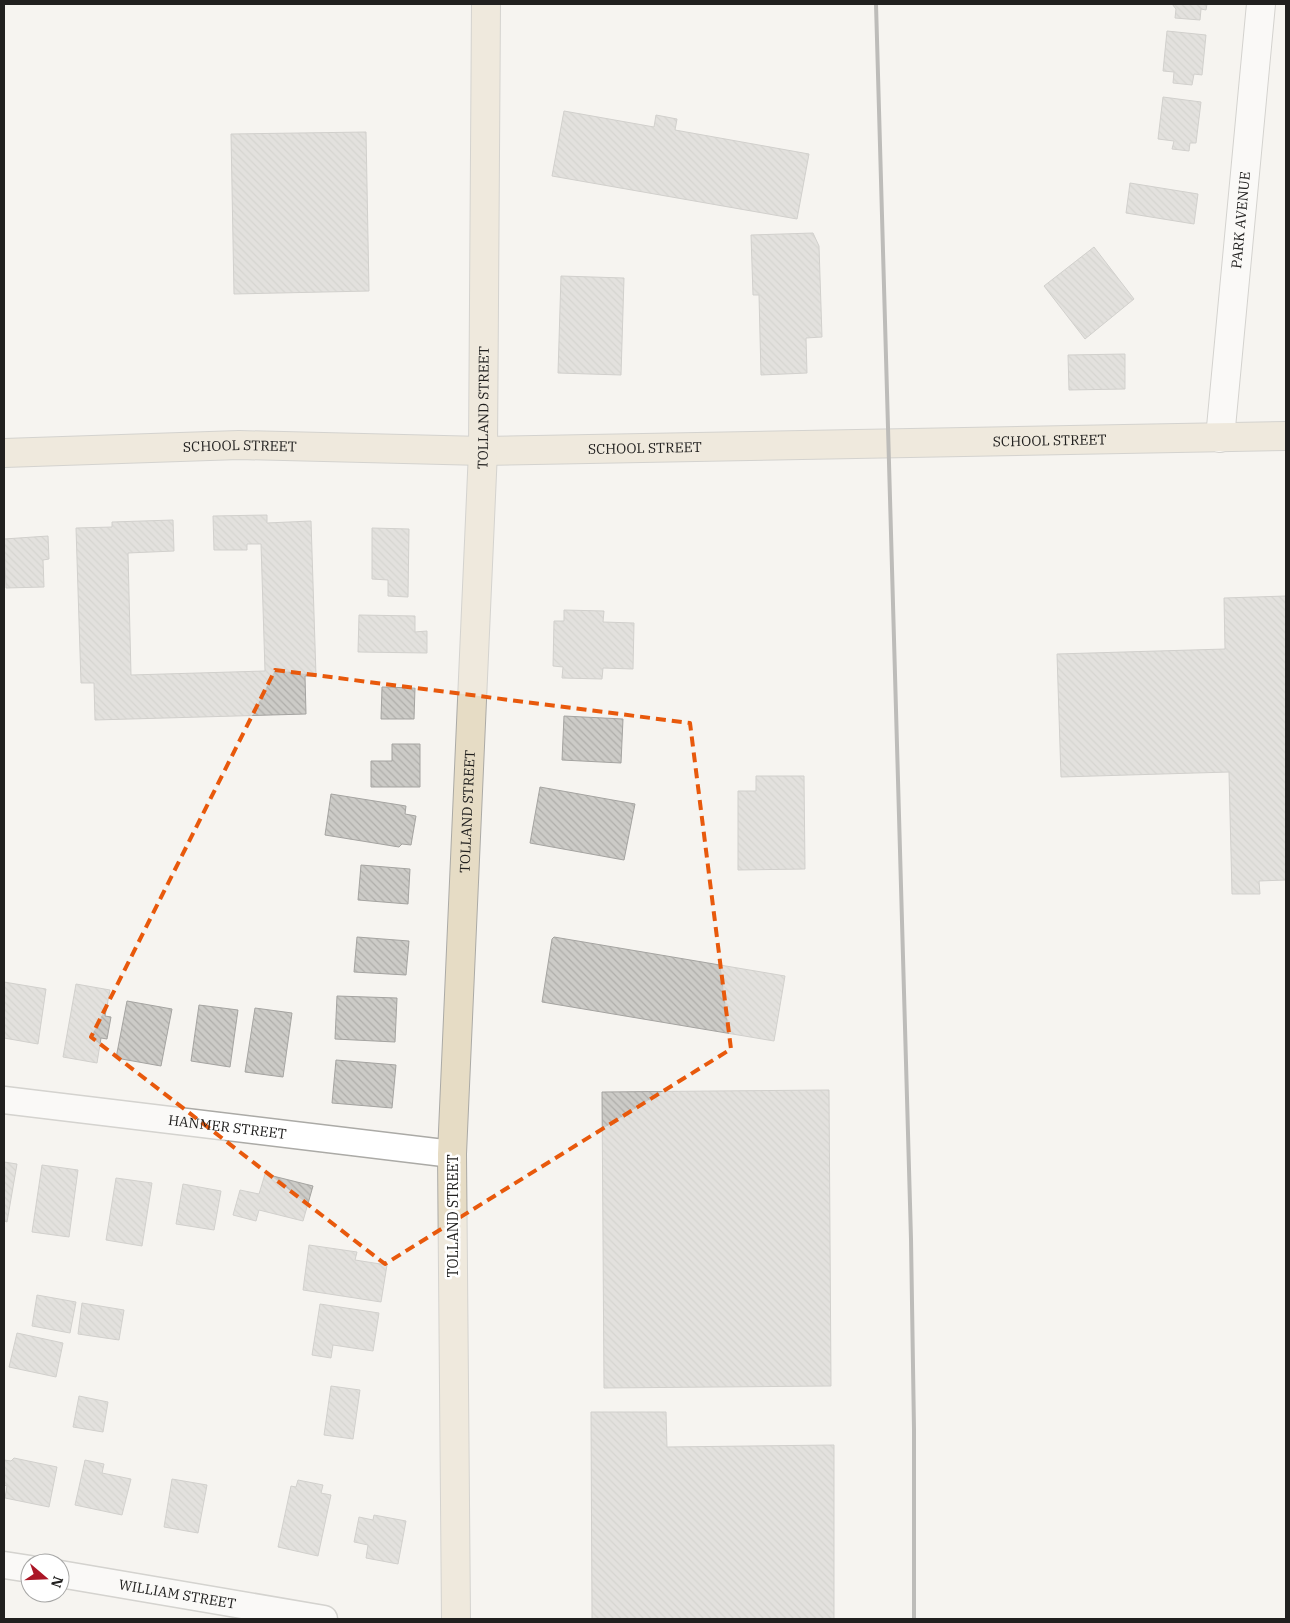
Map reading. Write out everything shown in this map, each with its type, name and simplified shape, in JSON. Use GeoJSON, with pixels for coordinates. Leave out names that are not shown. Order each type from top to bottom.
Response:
{"type":"FeatureCollection","features":[{"type":"Feature","properties":{"kind":"main road","name":"TOLLAND STREET"},"geometry":{"type":"LineString","coordinates":[[456,1619],[452,1154],[483,451],[486,4]]}},
{"type":"Feature","properties":{"kind":"main road","name":"SCHOOL STREET"},"geometry":{"type":"LineString","coordinates":[[4,453],[239,445],[483,451],[1286,436]]}},
{"type":"Feature","properties":{"kind":"street","name":"PARK AVENUE"},"geometry":{"type":"LineString","coordinates":[[1220,438],[1261,4]]}},
{"type":"Feature","properties":{"kind":"street","name":"HANMER STREET"},"geometry":{"type":"LineString","coordinates":[[4,1100],[452,1154]]}},
{"type":"Feature","properties":{"kind":"street"},"geometry":{"type":"LineString","coordinates":[[4,1565],[20,1567]]}},
{"type":"Feature","properties":{"kind":"street","name":"WILLIAM STREET"},"geometry":{"type":"LineString","coordinates":[[70,1576],[324,1619]]}},
{"type":"Feature","properties":{"kind":"highlighted area"},"geometry":{"type":"Polygon","coordinates":[[[275,670],[690,723],[731,1049],[385,1264],[91,1037],[275,670]]]}},
{"type":"Feature","properties":{"kind":"building"},"geometry":{"type":"Polygon","coordinates":[[[1172,4],[1207,4],[1206,10],[1201,9],[1200,20],[1175,18],[1176,9],[1172,4]]]}},
{"type":"Feature","properties":{"kind":"building"},"geometry":{"type":"Polygon","coordinates":[[[1167,31],[1206,35],[1202,75],[1194,74],[1192,85],[1173,83],[1174,72],[1163,71],[1167,31]]]}},
{"type":"Feature","properties":{"kind":"building"},"geometry":{"type":"Polygon","coordinates":[[[1163,97],[1201,102],[1196,143],[1190,143],[1189,151],[1172,149],[1174,141],[1158,139],[1163,97]]]}},
{"type":"Feature","properties":{"kind":"building"},"geometry":{"type":"Polygon","coordinates":[[[564,111],[654,127],[656,115],[677,119],[675,130],[809,154],[797,219],[552,176],[564,111]]]}},
{"type":"Feature","properties":{"kind":"building"},"geometry":{"type":"Polygon","coordinates":[[[366,132],[369,291],[234,294],[231,134],[366,132]]]}},
{"type":"Feature","properties":{"kind":"building"},"geometry":{"type":"Polygon","coordinates":[[[1130,183],[1198,194],[1194,224],[1126,213],[1130,183]]]}},
{"type":"Feature","properties":{"kind":"building"},"geometry":{"type":"Polygon","coordinates":[[[813,233],[819,246],[822,337],[806,338],[807,373],[761,375],[759,295],[753,295],[751,235],[813,233]]]}},
{"type":"Feature","properties":{"kind":"building"},"geometry":{"type":"Polygon","coordinates":[[[1094,247],[1134,299],[1085,339],[1044,286],[1094,247]]]}},
{"type":"Feature","properties":{"kind":"building"},"geometry":{"type":"Polygon","coordinates":[[[561,276],[624,278],[621,375],[558,373],[561,276]]]}},
{"type":"Feature","properties":{"kind":"building"},"geometry":{"type":"Polygon","coordinates":[[[1125,354],[1125,389],[1069,390],[1068,355],[1125,354]]]}},
{"type":"Feature","properties":{"kind":"building"},"geometry":{"type":"Polygon","coordinates":[[[267,515],[267,523],[311,521],[316,676],[305,676],[306,714],[95,720],[94,683],[81,683],[76,528],[112,527],[112,522],[173,520],[174,551],[128,553],[131,675],[265,671],[261,544],[247,544],[247,550],[214,550],[213,516],[267,515]]]}},
{"type":"Feature","properties":{"kind":"building"},"geometry":{"type":"Polygon","coordinates":[[[372,528],[409,529],[408,597],[388,596],[388,580],[372,579],[372,528]]]}},
{"type":"Feature","properties":{"kind":"building"},"geometry":{"type":"Polygon","coordinates":[[[48,536],[49,559],[43,560],[44,587],[6,588],[4,539],[48,536]]]}},
{"type":"Feature","properties":{"kind":"building"},"geometry":{"type":"Polygon","coordinates":[[[1286,596],[1286,880],[1259,881],[1260,894],[1232,894],[1229,772],[1061,777],[1057,654],[1225,649],[1224,598],[1286,596]]]}},
{"type":"Feature","properties":{"kind":"building"},"geometry":{"type":"Polygon","coordinates":[[[564,610],[604,611],[603,622],[634,623],[633,669],[603,668],[602,679],[562,678],[563,667],[553,666],[554,621],[564,621],[564,610]]]}},
{"type":"Feature","properties":{"kind":"building"},"geometry":{"type":"Polygon","coordinates":[[[359,615],[415,616],[415,632],[427,631],[427,653],[358,652],[359,615]]]}},
{"type":"Feature","properties":{"kind":"building"},"geometry":{"type":"Polygon","coordinates":[[[382,687],[415,688],[414,719],[381,719],[382,687]]]}},
{"type":"Feature","properties":{"kind":"building"},"geometry":{"type":"Polygon","coordinates":[[[564,716],[623,719],[621,763],[562,760],[564,716]]]}},
{"type":"Feature","properties":{"kind":"building"},"geometry":{"type":"Polygon","coordinates":[[[392,744],[420,744],[420,787],[371,787],[371,761],[392,761],[392,744]]]}},
{"type":"Feature","properties":{"kind":"building"},"geometry":{"type":"Polygon","coordinates":[[[756,776],[804,776],[805,869],[738,870],[738,791],[756,791],[756,776]]]}},
{"type":"Feature","properties":{"kind":"building"},"geometry":{"type":"Polygon","coordinates":[[[540,787],[635,804],[624,860],[530,843],[540,787]]]}},
{"type":"Feature","properties":{"kind":"building"},"geometry":{"type":"Polygon","coordinates":[[[331,794],[406,806],[405,814],[416,816],[411,845],[402,844],[399,847],[325,835],[331,794]]]}},
{"type":"Feature","properties":{"kind":"building"},"geometry":{"type":"Polygon","coordinates":[[[361,865],[410,869],[408,904],[358,900],[361,865]]]}},
{"type":"Feature","properties":{"kind":"building"},"geometry":{"type":"Polygon","coordinates":[[[357,937],[409,941],[406,975],[354,972],[357,937]]]}},
{"type":"Feature","properties":{"kind":"building"},"geometry":{"type":"Polygon","coordinates":[[[554,937],[785,976],[774,1041],[542,1002],[552,939],[554,937]]]}},
{"type":"Feature","properties":{"kind":"building"},"geometry":{"type":"Polygon","coordinates":[[[4,982],[46,989],[38,1044],[4,1038],[4,982]]]}},
{"type":"Feature","properties":{"kind":"building"},"geometry":{"type":"Polygon","coordinates":[[[76,984],[110,990],[105,1016],[111,1017],[107,1039],[101,1038],[97,1063],[63,1057],[76,984]]]}},
{"type":"Feature","properties":{"kind":"building"},"geometry":{"type":"Polygon","coordinates":[[[337,996],[397,998],[395,1042],[335,1039],[337,996]]]}},
{"type":"Feature","properties":{"kind":"building"},"geometry":{"type":"Polygon","coordinates":[[[127,1001],[172,1009],[161,1066],[116,1058],[127,1001]]]}},
{"type":"Feature","properties":{"kind":"building"},"geometry":{"type":"Polygon","coordinates":[[[199,1005],[238,1010],[230,1067],[191,1061],[199,1005]]]}},
{"type":"Feature","properties":{"kind":"building"},"geometry":{"type":"Polygon","coordinates":[[[255,1008],[292,1013],[283,1077],[245,1072],[255,1008]]]}},
{"type":"Feature","properties":{"kind":"building"},"geometry":{"type":"Polygon","coordinates":[[[336,1060],[396,1065],[392,1108],[332,1103],[336,1060]]]}},
{"type":"Feature","properties":{"kind":"building"},"geometry":{"type":"Polygon","coordinates":[[[829,1090],[831,1386],[604,1388],[602,1092],[829,1090]]]}},
{"type":"Feature","properties":{"kind":"building"},"geometry":{"type":"Polygon","coordinates":[[[4,1162],[17,1164],[7,1222],[4,1221],[4,1162]]]}},
{"type":"Feature","properties":{"kind":"building"},"geometry":{"type":"Polygon","coordinates":[[[42,1165],[78,1170],[69,1237],[32,1232],[42,1165]]]}},
{"type":"Feature","properties":{"kind":"building"},"geometry":{"type":"Polygon","coordinates":[[[265,1174],[313,1186],[303,1221],[259,1210],[256,1221],[233,1215],[240,1190],[259,1194],[265,1174]]]}},
{"type":"Feature","properties":{"kind":"building"},"geometry":{"type":"Polygon","coordinates":[[[116,1178],[152,1183],[142,1246],[106,1240],[116,1178]]]}},
{"type":"Feature","properties":{"kind":"building"},"geometry":{"type":"Polygon","coordinates":[[[183,1184],[221,1191],[214,1230],[176,1224],[183,1184]]]}},
{"type":"Feature","properties":{"kind":"building"},"geometry":{"type":"Polygon","coordinates":[[[309,1245],[357,1252],[355,1260],[387,1265],[381,1302],[303,1290],[309,1245]]]}},
{"type":"Feature","properties":{"kind":"building"},"geometry":{"type":"Polygon","coordinates":[[[37,1295],[76,1302],[70,1333],[32,1326],[37,1295]]]}},
{"type":"Feature","properties":{"kind":"building"},"geometry":{"type":"Polygon","coordinates":[[[82,1303],[124,1310],[119,1340],[78,1334],[82,1303]]]}},
{"type":"Feature","properties":{"kind":"building"},"geometry":{"type":"Polygon","coordinates":[[[320,1304],[379,1313],[373,1351],[333,1345],[331,1358],[312,1355],[320,1304]]]}},
{"type":"Feature","properties":{"kind":"building"},"geometry":{"type":"Polygon","coordinates":[[[17,1333],[63,1343],[56,1377],[9,1367],[17,1333]]]}},
{"type":"Feature","properties":{"kind":"building"},"geometry":{"type":"Polygon","coordinates":[[[331,1386],[360,1390],[353,1439],[324,1435],[331,1386]]]}},
{"type":"Feature","properties":{"kind":"building"},"geometry":{"type":"Polygon","coordinates":[[[79,1396],[108,1402],[103,1432],[73,1427],[79,1396]]]}},
{"type":"Feature","properties":{"kind":"building"},"geometry":{"type":"Polygon","coordinates":[[[591,1412],[666,1412],[667,1447],[834,1445],[834,1619],[592,1619],[591,1412]]]}},
{"type":"Feature","properties":{"kind":"building"},"geometry":{"type":"Polygon","coordinates":[[[14,1458],[57,1467],[49,1507],[5,1498],[7,1486],[4,1485],[4,1460],[11,1461],[14,1458]]]}},
{"type":"Feature","properties":{"kind":"building"},"geometry":{"type":"Polygon","coordinates":[[[85,1460],[104,1464],[102,1473],[131,1479],[122,1515],[75,1505],[85,1460]]]}},
{"type":"Feature","properties":{"kind":"building"},"geometry":{"type":"Polygon","coordinates":[[[172,1479],[207,1485],[198,1533],[164,1527],[172,1479]]]}},
{"type":"Feature","properties":{"kind":"building"},"geometry":{"type":"Polygon","coordinates":[[[298,1480],[323,1485],[321,1493],[331,1495],[318,1556],[278,1547],[291,1486],[296,1487],[298,1480]]]}},
{"type":"Feature","properties":{"kind":"building"},"geometry":{"type":"Polygon","coordinates":[[[374,1515],[406,1521],[398,1564],[366,1558],[368,1545],[354,1542],[359,1517],[373,1520],[374,1515]]]}},
{"type":"Feature","properties":{"kind":"railway"},"geometry":{"type":"LineString","coordinates":[[876,4],[911,1239],[914,1619]]}}]}
